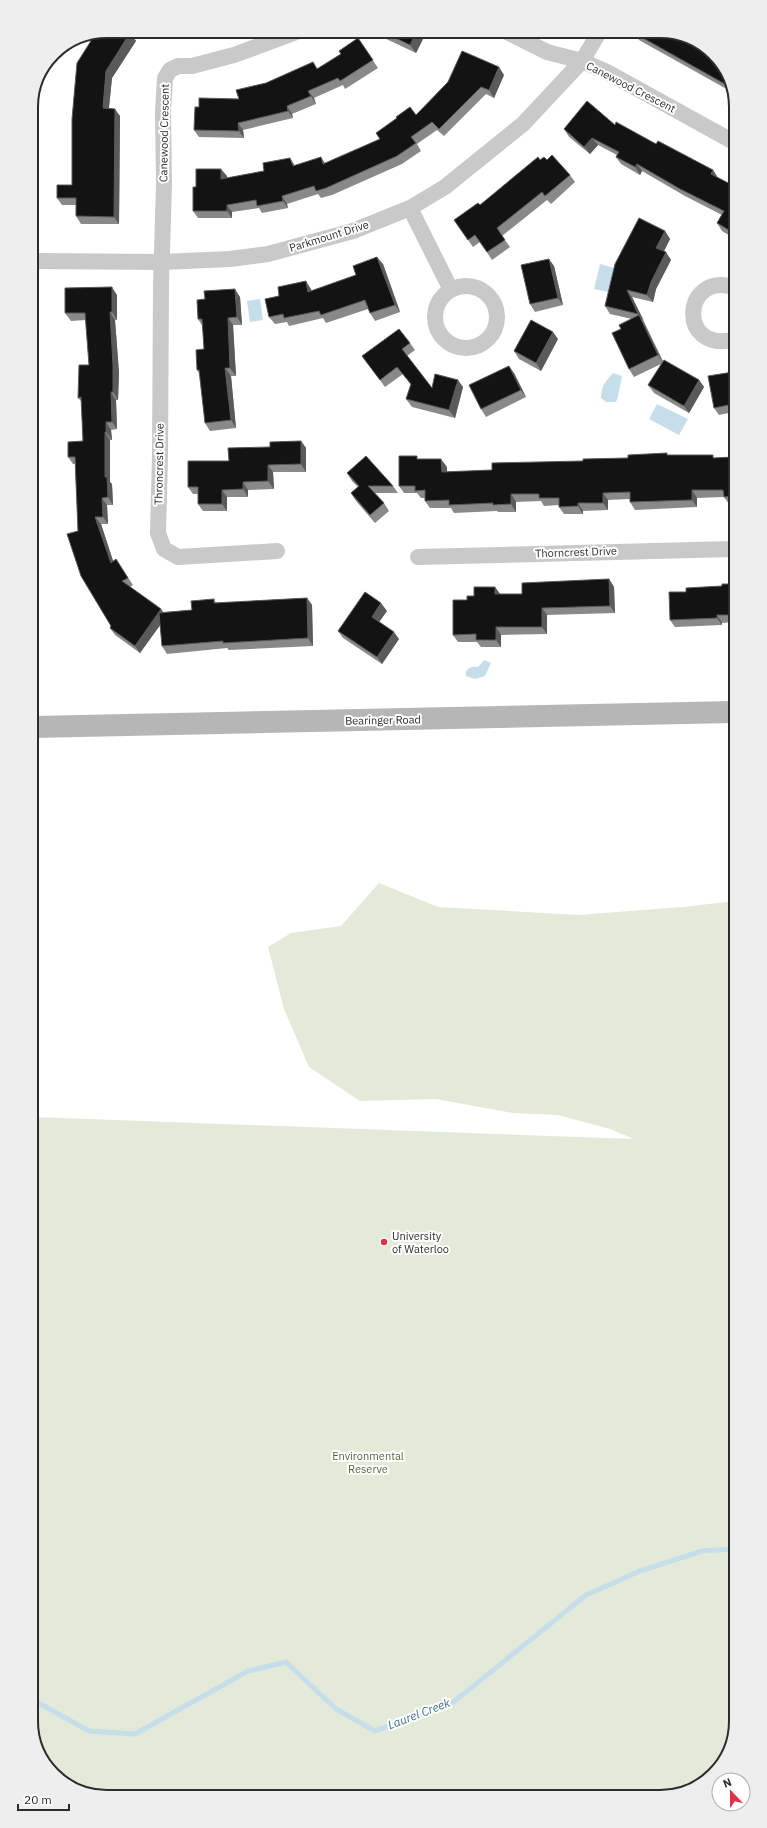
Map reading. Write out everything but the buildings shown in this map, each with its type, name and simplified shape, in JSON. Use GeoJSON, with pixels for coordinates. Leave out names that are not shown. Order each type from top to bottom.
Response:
{"type":"FeatureCollection","features":[{"type":"Feature","properties":{"kind":"street","name":"Canewood Crescent"},"geometry":{"type":"LineString","coordinates":[[162,262],[165,78],[170,70],[178,66],[192,66],[234,55],[280,38]]}},
{"type":"Feature","properties":{"kind":"street","name":"Canewood Crescent"},"geometry":{"type":"LineString","coordinates":[[519,38],[548,52],[582,62],[607,72],[729,139]]}},
{"type":"Feature","properties":{"kind":"street","name":"Parkmount Drive"},"geometry":{"type":"LineString","coordinates":[[38,261],[162,262],[230,259],[268,254],[353,231],[410,208],[445,187],[524,124],[570,73],[582,62],[596,38]]}},
{"type":"Feature","properties":{"kind":"street"},"geometry":{"type":"LineString","coordinates":[[410,208],[451,290]]}},
{"type":"Feature","properties":{"kind":"street","name":"Throncrest Drive"},"geometry":{"type":"LineString","coordinates":[[162,262],[158,533],[164,549],[178,557],[277,551]]}},
{"type":"Feature","properties":{"kind":"street"},"geometry":{"type":"LineString","coordinates":[[729,286],[722,284],[707,288],[695,300],[692,316],[699,332],[708,339],[718,342],[729,341]]}},
{"type":"Feature","properties":{"kind":"street","name":"Thorncrest Drive"},"geometry":{"type":"LineString","coordinates":[[418,557],[729,549]]}},
{"type":"Feature","properties":{"kind":"street","name":"Bearinger Road"},"geometry":{"type":"LineString","coordinates":[[38,727],[729,712]]}},
{"type":"Feature","properties":{"kind":"green space","name":"Environmental Reserve"},"geometry":{"type":"Polygon","coordinates":[[[379,883],[438,907],[578,915],[683,907],[729,902],[729,1721],[728,1734],[722,1751],[717,1759],[702,1776],[690,1783],[660,1790],[103,1790],[89,1788],[65,1776],[55,1766],[45,1751],[39,1734],[38,1721],[38,1117],[634,1139],[610,1129],[558,1115],[513,1113],[436,1099],[360,1101],[309,1067],[284,1009],[268,947],[291,933],[341,926],[379,883]]]}},
{"type":"Feature","properties":{"kind":"water"},"geometry":{"type":"Polygon","coordinates":[[[600,264],[614,268],[608,292],[594,289],[600,264]]]}},
{"type":"Feature","properties":{"kind":"water"},"geometry":{"type":"Polygon","coordinates":[[[260,299],[263,320],[250,322],[247,301],[260,299]]]}},
{"type":"Feature","properties":{"kind":"water"},"geometry":{"type":"Polygon","coordinates":[[[613,373],[622,376],[618,397],[616,402],[606,402],[601,398],[602,390],[604,384],[613,373]]]}},
{"type":"Feature","properties":{"kind":"water"},"geometry":{"type":"Polygon","coordinates":[[[657,404],[688,419],[679,435],[649,419],[657,404]]]}},
{"type":"Feature","properties":{"kind":"water"},"geometry":{"type":"Polygon","coordinates":[[[484,660],[491,663],[485,676],[475,679],[466,676],[466,671],[468,669],[471,667],[478,667],[484,660]]]}},
{"type":"Feature","properties":{"kind":"waterway","name":"Laurel Creek"},"geometry":{"type":"LineString","coordinates":[[38,1703],[89,1731],[135,1734],[248,1671],[286,1662],[336,1709],[375,1731],[451,1704],[586,1595],[640,1571],[702,1551],[729,1549]]}},
{"type":"Feature","properties":{"kind":"place","name":"University of Waterloo"},"geometry":{"type":"Point","coordinates":[384,1242]}}]}
